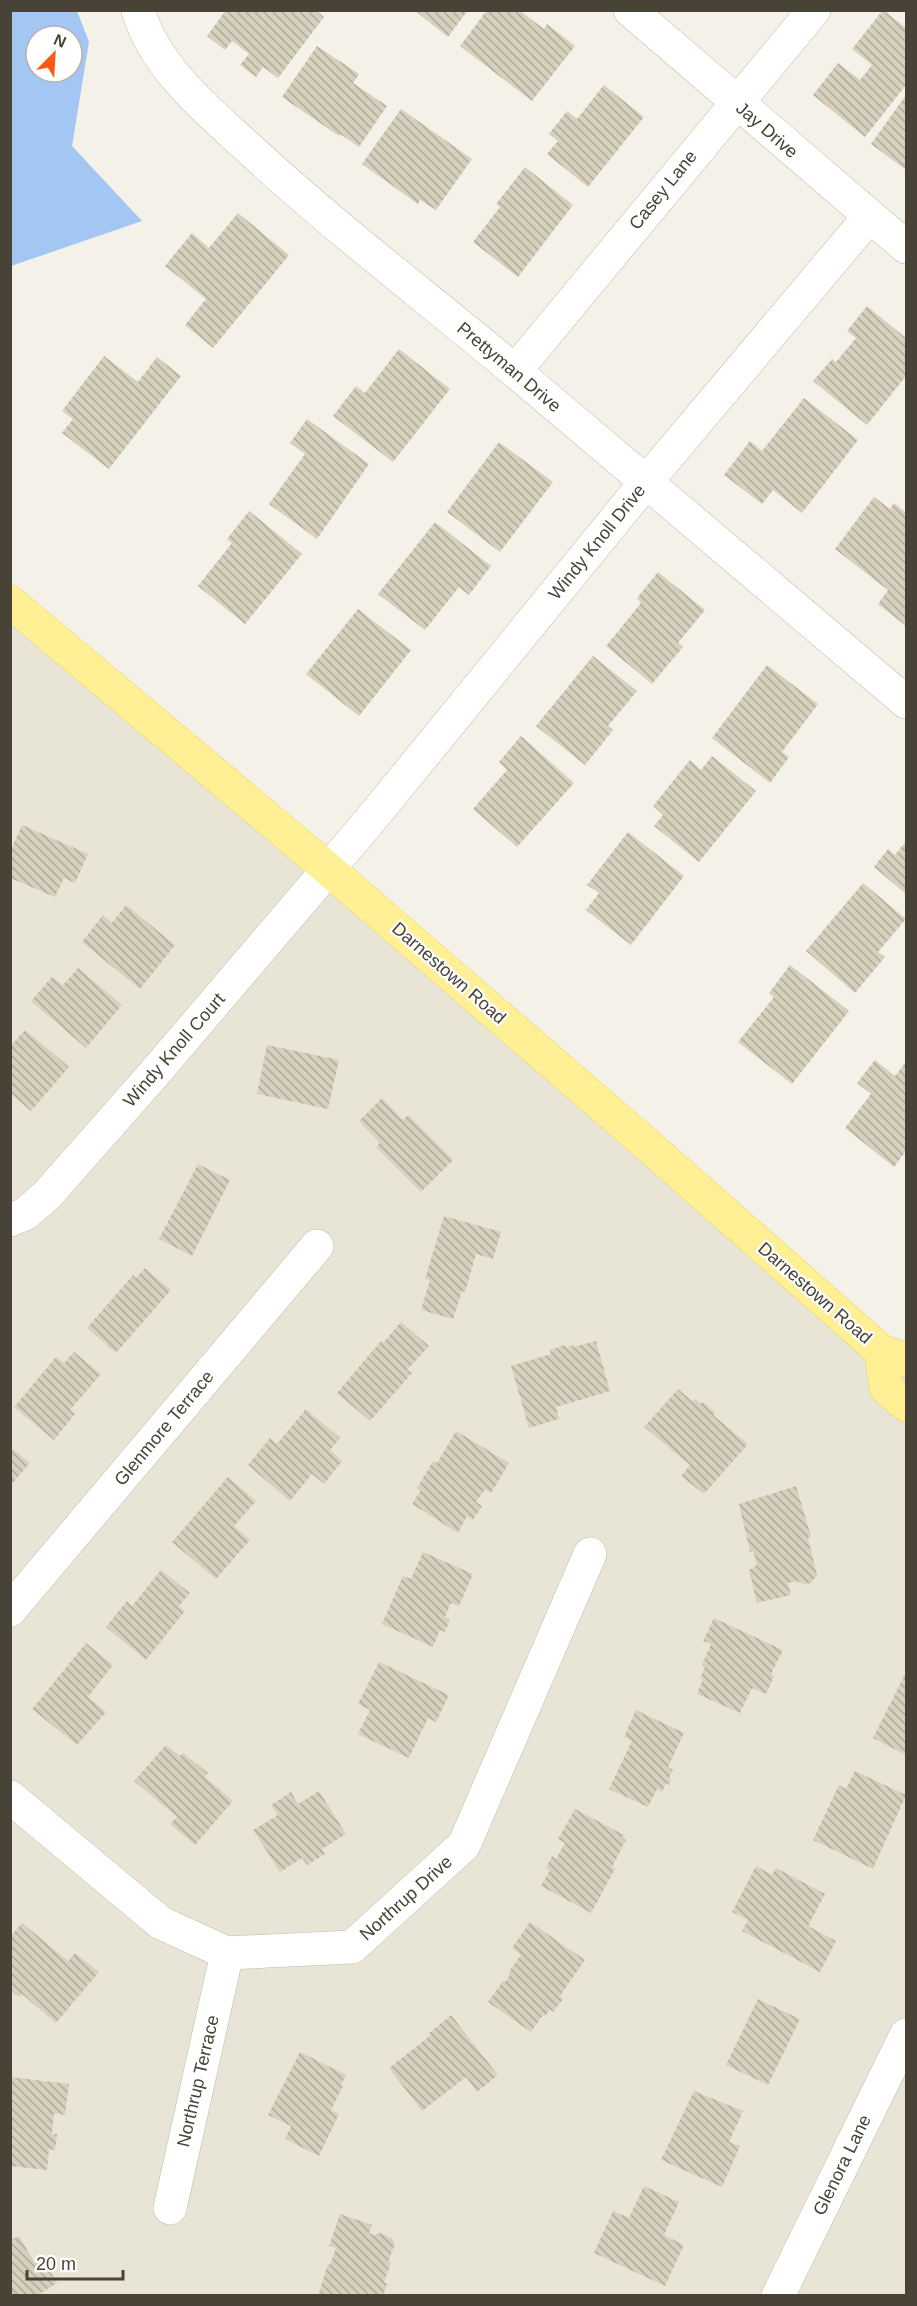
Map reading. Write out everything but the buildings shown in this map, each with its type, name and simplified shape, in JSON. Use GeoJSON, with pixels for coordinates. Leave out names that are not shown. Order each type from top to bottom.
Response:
{"type":"FeatureCollection","features":[{"type":"Feature","properties":{"kind":"main road","name":"Darnestown Road"},"geometry":{"type":"LineString","coordinates":[[10,602],[328,869],[893,1356],[886,1388],[906,1406]]}},
{"type":"Feature","properties":{"kind":"street","name":"Prettyman Drive"},"geometry":{"type":"LineString","coordinates":[[138,10],[157,52],[182,85],[282,178],[906,702]]}},
{"type":"Feature","properties":{"kind":"street","name":"Jay Drive"},"geometry":{"type":"LineString","coordinates":[[630,10],[906,248]]}},
{"type":"Feature","properties":{"kind":"street","name":"Casey Lane"},"geometry":{"type":"LineString","coordinates":[[514,371],[814,10]]}},
{"type":"Feature","properties":{"kind":"street","name":"Windy Knoll Drive"},"geometry":{"type":"LineString","coordinates":[[328,869],[646,482],[869,217]]}},
{"type":"Feature","properties":{"kind":"street","name":"Windy Knoll Court"},"geometry":{"type":"LineString","coordinates":[[10,1220],[25,1214],[47,1195],[160,1067],[328,869]]}},
{"type":"Feature","properties":{"kind":"street","name":"Glenmore Terrace"},"geometry":{"type":"LineString","coordinates":[[10,1610],[317,1246]]}},
{"type":"Feature","properties":{"kind":"street","name":"Northrup Drive"},"geometry":{"type":"LineString","coordinates":[[10,1797],[161,1923],[226,1953],[352,1947],[464,1845],[590,1554]]}},
{"type":"Feature","properties":{"kind":"street","name":"Northrup Terrace"},"geometry":{"type":"LineString","coordinates":[[170,2208],[226,1953]]}},
{"type":"Feature","properties":{"kind":"street","name":"Glenora Lane"},"geometry":{"type":"LineString","coordinates":[[778,2295],[906,2035]]}},
{"type":"Feature","properties":{"kind":"shaded area"},"geometry":{"type":"Polygon","coordinates":[[[10,602],[906,1362],[906,2295],[11,2295],[10,602]]]}},
{"type":"Feature","properties":{"kind":"water"},"geometry":{"type":"Polygon","coordinates":[[[10,11],[77,11],[82,24],[24,24],[24,84],[82,84],[72,146],[142,221],[11,266],[10,11]]]}},
{"type":"Feature","properties":{"kind":"water"},"geometry":{"type":"Polygon","coordinates":[[[84,29],[89,42],[84,73],[84,29]]]}}]}
